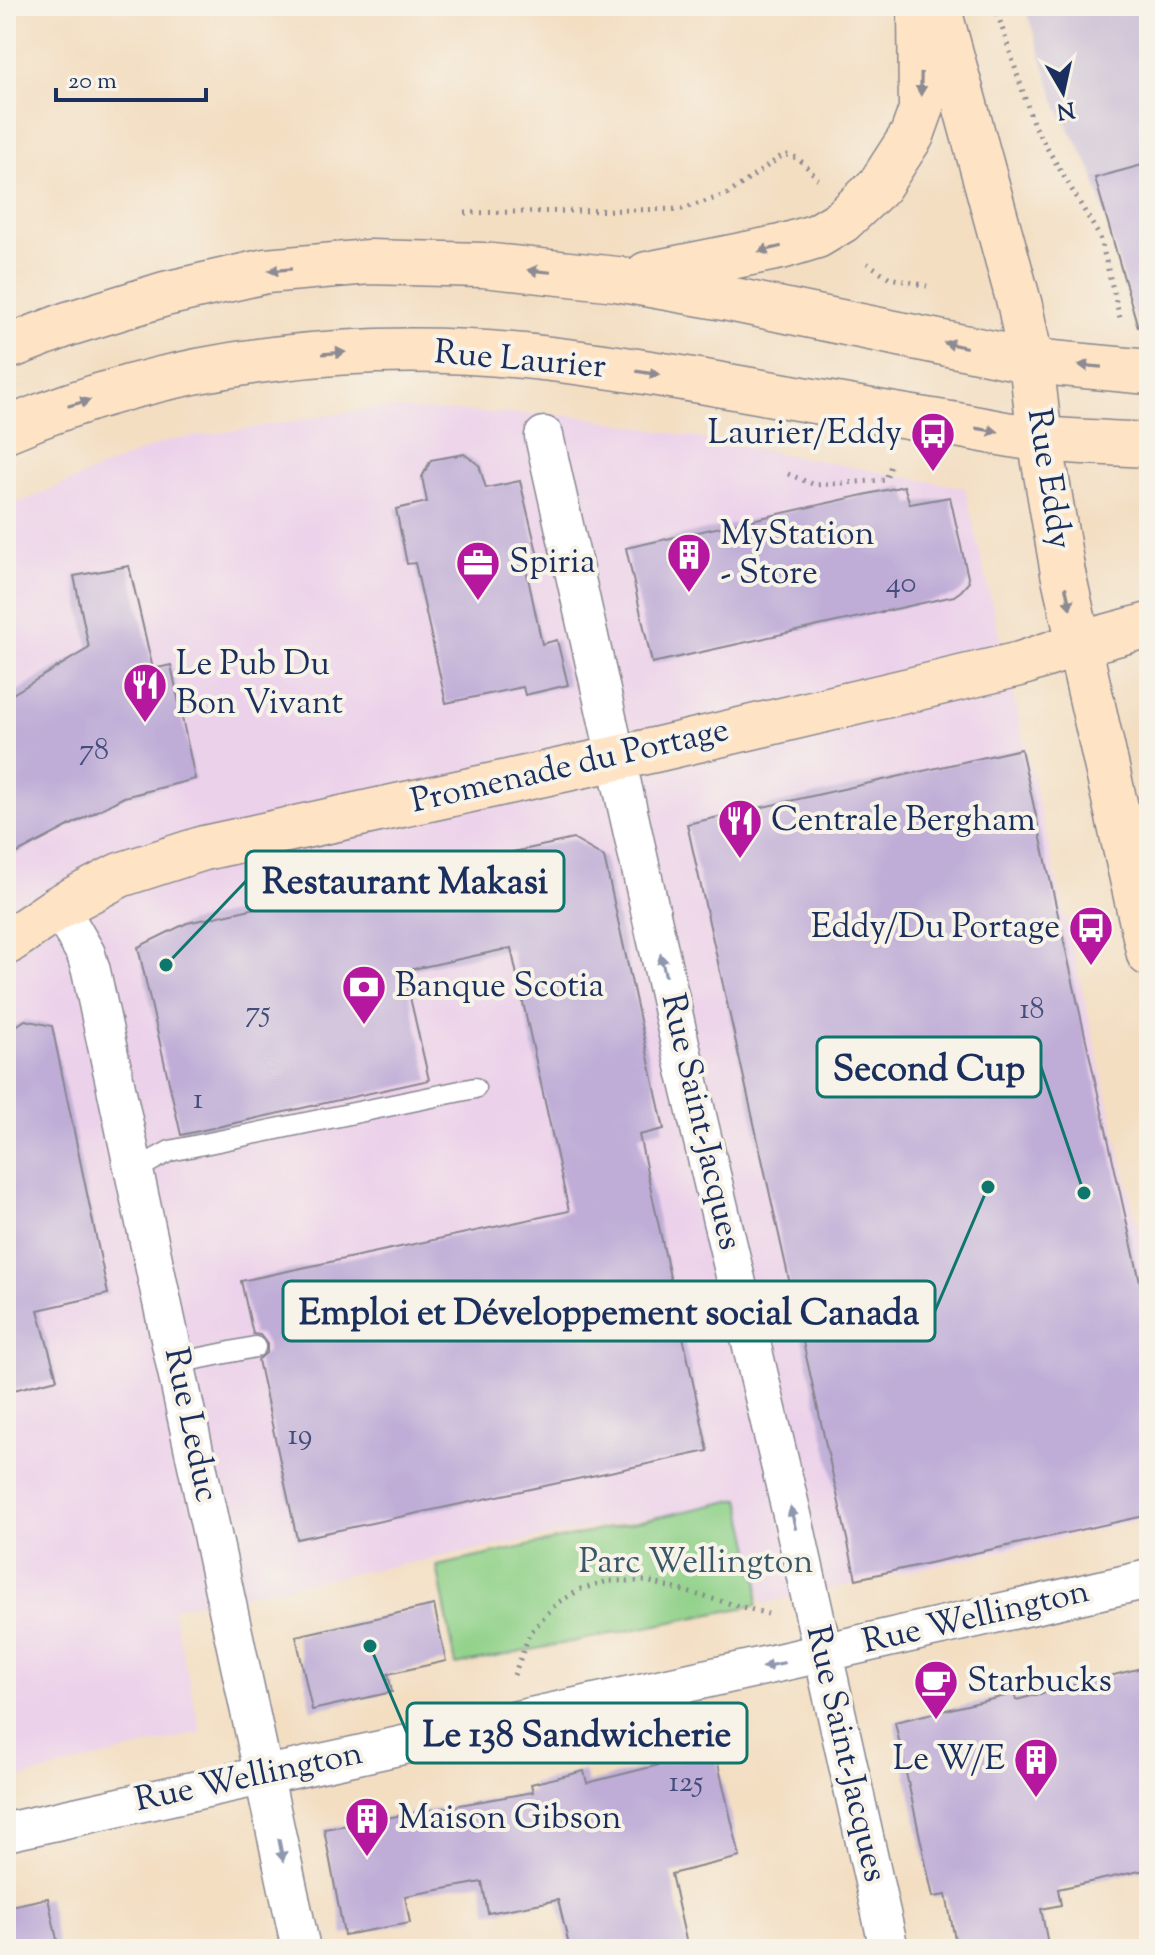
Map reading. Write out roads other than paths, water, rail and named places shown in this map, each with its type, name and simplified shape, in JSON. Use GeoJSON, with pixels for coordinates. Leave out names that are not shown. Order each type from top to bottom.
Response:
{"type":"FeatureCollection","features":[{"type":"Feature","properties":{"kind":"main road"},"geometry":{"type":"LineString","coordinates":[[617,279],[781,247],[817,236],[842,221],[879,186],[912,135],[921,110],[920,6]]}},
{"type":"Feature","properties":{"kind":"main road","name":"Rue Eddy"},"geometry":{"type":"LineString","coordinates":[[938,6],[1013,278],[1031,361],[1040,439],[1063,573],[1149,954]]}},
{"type":"Feature","properties":{"kind":"main road"},"geometry":{"type":"LineString","coordinates":[[6,348],[68,324],[165,294],[266,271],[369,262],[483,265],[617,279],[1031,361],[1149,372]]}},
{"type":"Feature","properties":{"kind":"main road","name":"Rue Laurier"},"geometry":{"type":"LineString","coordinates":[[6,430],[45,413],[119,391],[188,373],[263,359],[358,352],[455,351],[550,358],[1040,439],[1149,445]]}},
{"type":"Feature","properties":{"kind":"main road","name":"Promenade du Portage"},"geometry":{"type":"LineString","coordinates":[[6,943],[59,907],[120,875],[204,848],[617,758],[1020,664],[1149,625]]}},
{"type":"Feature","properties":{"kind":"street","name":"Rue Saint-Jacques"},"geometry":{"type":"LineString","coordinates":[[544,436],[889,1949]]}},
{"type":"Feature","properties":{"kind":"street","name":"Rue Leduc"},"geometry":{"type":"LineString","coordinates":[[59,907],[86,954],[91,971],[301,1949]]}},
{"type":"Feature","properties":{"kind":"street","name":"Rue Wellington"},"geometry":{"type":"LineString","coordinates":[[6,1832],[264,1773],[822,1654],[1149,1579]]}},
{"type":"Feature","properties":{"kind":"lane"},"geometry":{"type":"LineString","coordinates":[[135,1170],[170,1151],[475,1088]]}},
{"type":"Feature","properties":{"kind":"lane"},"geometry":{"type":"LineString","coordinates":[[177,1363],[255,1347]]}},
{"type":"Feature","properties":{"kind":"place","name":"Laurier/Eddy"},"geometry":{"type":"Point","coordinates":[933,473]}},
{"type":"Feature","properties":{"kind":"place","name":"MyStation - Store"},"geometry":{"type":"Point","coordinates":[689,594]}},
{"type":"Feature","properties":{"kind":"place","name":"Spiria"},"geometry":{"type":"Point","coordinates":[478,602]}},
{"type":"Feature","properties":{"kind":"place","name":"Le Pub Du Bon Vivant"},"geometry":{"type":"Point","coordinates":[145,724]}},
{"type":"Feature","properties":{"kind":"place","name":"Centrale Bergham"},"geometry":{"type":"Point","coordinates":[740,860]}},
{"type":"Feature","properties":{"kind":"place","name":"Restaurant Makasi"},"geometry":{"type":"Point","coordinates":[166,965]}},
{"type":"Feature","properties":{"kind":"place","name":"Eddy/Du Portage"},"geometry":{"type":"Point","coordinates":[1091,967]}},
{"type":"Feature","properties":{"kind":"place","name":"Banque Scotia"},"geometry":{"type":"Point","coordinates":[364,1026]}},
{"type":"Feature","properties":{"kind":"place","name":"Emploi et Développement social Canada"},"geometry":{"type":"Point","coordinates":[988,1187]}},
{"type":"Feature","properties":{"kind":"place","name":"Second Cup"},"geometry":{"type":"Point","coordinates":[1084,1193]}},
{"type":"Feature","properties":{"kind":"place","name":"Le 138 Sandwicherie"},"geometry":{"type":"Point","coordinates":[370,1646]}},
{"type":"Feature","properties":{"kind":"place","name":"Starbucks"},"geometry":{"type":"Point","coordinates":[936,1721]}},
{"type":"Feature","properties":{"kind":"place","name":"Le W/E"},"geometry":{"type":"Point","coordinates":[1036,1799]}},
{"type":"Feature","properties":{"kind":"place","name":"Maison Gibson"},"geometry":{"type":"Point","coordinates":[367,1858]}},
{"type":"Feature","properties":{"kind":"park label","name":"Parc Wellington"},"geometry":{"type":"Point","coordinates":[696,1563]}}]}
